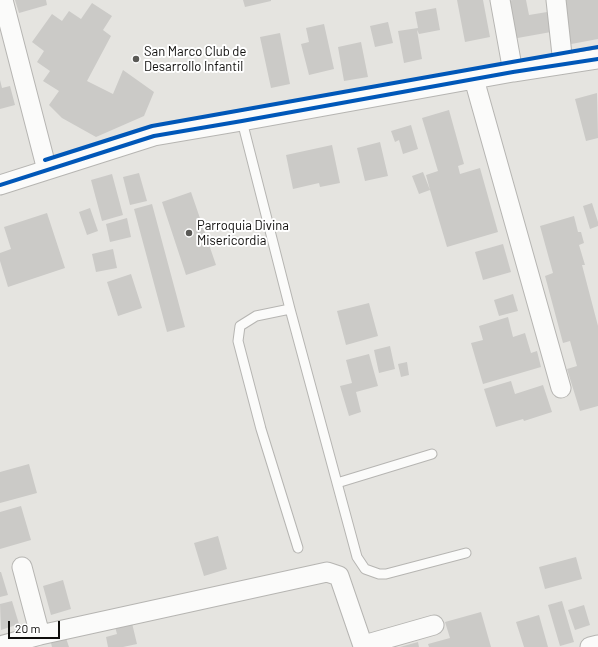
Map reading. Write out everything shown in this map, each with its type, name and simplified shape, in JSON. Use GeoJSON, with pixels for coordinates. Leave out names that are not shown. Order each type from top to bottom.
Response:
{"type":"FeatureCollection","features":[{"type":"Feature","properties":{"kind":"street"},"geometry":{"type":"LineString","coordinates":[[2,0],[47,170]]}},
{"type":"Feature","properties":{"kind":"street"},"geometry":{"type":"LineString","coordinates":[[500,0],[513,72]]}},
{"type":"Feature","properties":{"kind":"street"},"geometry":{"type":"LineString","coordinates":[[556,0],[564,64]]}},
{"type":"Feature","properties":{"kind":"street"},"geometry":{"type":"LineString","coordinates":[[0,185],[154,136],[513,72],[598,59]]}},
{"type":"Feature","properties":{"kind":"street"},"geometry":{"type":"LineString","coordinates":[[474,79],[561,388]]}},
{"type":"Feature","properties":{"kind":"street"},"geometry":{"type":"LineString","coordinates":[[22,567],[40,635]]}},
{"type":"Feature","properties":{"kind":"street"},"geometry":{"type":"LineString","coordinates":[[0,646],[40,635],[327,572],[339,576],[362,642],[370,643],[434,625]]}},
{"type":"Feature","properties":{"kind":"street"},"geometry":{"type":"LineString","coordinates":[[590,647],[598,645]]}},
{"type":"Feature","properties":{"kind":"lane"},"geometry":{"type":"LineString","coordinates":[[242,121],[290,309],[357,557],[365,570],[379,574],[386,574],[466,553]]}},
{"type":"Feature","properties":{"kind":"lane"},"geometry":{"type":"LineString","coordinates":[[290,309],[256,316],[240,326],[238,340],[261,429],[298,548]]}},
{"type":"Feature","properties":{"kind":"lane"},"geometry":{"type":"LineString","coordinates":[[337,483],[432,454]]}},
{"type":"Feature","properties":{"kind":"building"},"geometry":{"type":"Polygon","coordinates":[[[15,0],[46,0],[47,5],[19,13],[15,0]]]}},
{"type":"Feature","properties":{"kind":"building"},"geometry":{"type":"Polygon","coordinates":[[[243,0],[271,0],[271,1],[245,7],[243,0]]]}},
{"type":"Feature","properties":{"kind":"building"},"geometry":{"type":"Polygon","coordinates":[[[457,0],[483,0],[490,37],[465,42],[457,0]]]}},
{"type":"Feature","properties":{"kind":"building"},"geometry":{"type":"Polygon","coordinates":[[[526,0],[529,15],[547,12],[551,32],[512,39],[506,1],[526,0]]]}},
{"type":"Feature","properties":{"kind":"building"},"geometry":{"type":"Polygon","coordinates":[[[558,0],[598,0],[598,39],[566,45],[558,0]]]}},
{"type":"Feature","properties":{"kind":"building"},"geometry":{"type":"Polygon","coordinates":[[[92,3],[112,16],[103,30],[111,36],[87,81],[113,94],[123,70],[154,92],[144,116],[96,137],[62,118],[49,105],[59,91],[43,81],[50,71],[37,62],[44,51],[32,42],[52,14],[62,21],[69,11],[81,19],[92,3]]]}},
{"type":"Feature","properties":{"kind":"building"},"geometry":{"type":"Polygon","coordinates":[[[436,8],[440,30],[419,34],[417,30],[422,59],[404,63],[398,31],[418,28],[415,12],[436,8]]]}},
{"type":"Feature","properties":{"kind":"building"},"geometry":{"type":"Polygon","coordinates":[[[388,22],[393,43],[375,47],[370,26],[388,22]]]}},
{"type":"Feature","properties":{"kind":"building"},"geometry":{"type":"Polygon","coordinates":[[[324,24],[334,69],[309,75],[301,44],[309,42],[306,28],[324,24]]]}},
{"type":"Feature","properties":{"kind":"building"},"geometry":{"type":"Polygon","coordinates":[[[280,33],[290,84],[271,88],[260,37],[280,33]]]}},
{"type":"Feature","properties":{"kind":"building"},"geometry":{"type":"Polygon","coordinates":[[[361,42],[368,77],[344,81],[338,47],[361,42]]]}},
{"type":"Feature","properties":{"kind":"building"},"geometry":{"type":"Polygon","coordinates":[[[0,80],[2,88],[10,86],[15,105],[0,109],[0,80]]]}},
{"type":"Feature","properties":{"kind":"building"},"geometry":{"type":"Polygon","coordinates":[[[597,93],[598,138],[586,141],[575,99],[597,93]]]}},
{"type":"Feature","properties":{"kind":"building"},"geometry":{"type":"Polygon","coordinates":[[[449,110],[464,164],[458,166],[460,174],[480,168],[498,232],[447,247],[426,175],[438,171],[422,118],[449,110]]]}},
{"type":"Feature","properties":{"kind":"building"},"geometry":{"type":"Polygon","coordinates":[[[411,125],[418,149],[403,154],[399,140],[395,142],[391,131],[411,125]]]}},
{"type":"Feature","properties":{"kind":"building"},"geometry":{"type":"Polygon","coordinates":[[[380,142],[388,176],[365,181],[357,148],[380,142]]]}},
{"type":"Feature","properties":{"kind":"building"},"geometry":{"type":"Polygon","coordinates":[[[332,145],[340,183],[320,187],[319,183],[293,189],[286,155],[332,145]]]}},
{"type":"Feature","properties":{"kind":"building"},"geometry":{"type":"Polygon","coordinates":[[[423,172],[430,190],[419,194],[412,176],[423,172]]]}},
{"type":"Feature","properties":{"kind":"building"},"geometry":{"type":"Polygon","coordinates":[[[139,173],[147,201],[130,205],[123,177],[139,173]]]}},
{"type":"Feature","properties":{"kind":"building"},"geometry":{"type":"Polygon","coordinates":[[[112,174],[123,215],[102,221],[91,180],[112,174]]]}},
{"type":"Feature","properties":{"kind":"building","name":"Parroquia Divina Misericordia"},"geometry":{"type":"Polygon","coordinates":[[[191,192],[216,265],[186,275],[162,202],[191,192]]]}},
{"type":"Feature","properties":{"kind":"building"},"geometry":{"type":"Polygon","coordinates":[[[592,203],[598,226],[590,229],[583,206],[592,203]]]}},
{"type":"Feature","properties":{"kind":"building"},"geometry":{"type":"Polygon","coordinates":[[[152,204],[185,327],[167,332],[134,209],[152,204]]]}},
{"type":"Feature","properties":{"kind":"building"},"geometry":{"type":"Polygon","coordinates":[[[90,208],[98,231],[87,235],[79,212],[90,208]]]}},
{"type":"Feature","properties":{"kind":"building"},"geometry":{"type":"Polygon","coordinates":[[[47,213],[65,268],[8,287],[0,261],[0,253],[11,249],[4,227],[47,213]]]}},
{"type":"Feature","properties":{"kind":"building"},"geometry":{"type":"Polygon","coordinates":[[[574,216],[578,232],[581,232],[584,243],[579,245],[585,265],[582,265],[598,326],[598,406],[580,411],[567,369],[577,366],[570,341],[563,343],[545,276],[553,273],[540,226],[574,216]]]}},
{"type":"Feature","properties":{"kind":"building"},"geometry":{"type":"Polygon","coordinates":[[[127,218],[131,237],[110,242],[106,224],[127,218]]]}},
{"type":"Feature","properties":{"kind":"building"},"geometry":{"type":"Polygon","coordinates":[[[503,244],[511,272],[483,280],[475,252],[503,244]]]}},
{"type":"Feature","properties":{"kind":"building"},"geometry":{"type":"Polygon","coordinates":[[[113,249],[117,268],[96,272],[92,254],[113,249]]]}},
{"type":"Feature","properties":{"kind":"building"},"geometry":{"type":"Polygon","coordinates":[[[131,274],[142,308],[118,316],[107,282],[131,274]]]}},
{"type":"Feature","properties":{"kind":"building"},"geometry":{"type":"Polygon","coordinates":[[[513,294],[518,311],[499,316],[494,300],[513,294]]]}},
{"type":"Feature","properties":{"kind":"building"},"geometry":{"type":"Polygon","coordinates":[[[369,303],[378,336],[346,345],[337,311],[369,303]]]}},
{"type":"Feature","properties":{"kind":"building"},"geometry":{"type":"Polygon","coordinates":[[[508,317],[513,337],[525,333],[531,353],[537,351],[541,367],[483,384],[471,343],[483,340],[479,326],[508,317]]]}},
{"type":"Feature","properties":{"kind":"building"},"geometry":{"type":"Polygon","coordinates":[[[390,346],[395,369],[379,373],[374,350],[390,346]]]}},
{"type":"Feature","properties":{"kind":"building"},"geometry":{"type":"Polygon","coordinates":[[[369,354],[378,386],[356,392],[361,412],[349,416],[340,386],[352,383],[346,360],[369,354]]]}},
{"type":"Feature","properties":{"kind":"building"},"geometry":{"type":"Polygon","coordinates":[[[407,362],[409,375],[401,377],[398,364],[407,362]]]}},
{"type":"Feature","properties":{"kind":"building"},"geometry":{"type":"Polygon","coordinates":[[[511,381],[515,394],[543,385],[552,412],[524,421],[523,419],[496,427],[484,389],[511,381]]]}},
{"type":"Feature","properties":{"kind":"building"},"geometry":{"type":"Polygon","coordinates":[[[29,464],[37,493],[0,503],[0,472],[29,464]]]}},
{"type":"Feature","properties":{"kind":"building"},"geometry":{"type":"Polygon","coordinates":[[[21,506],[31,540],[0,549],[0,512],[21,506]]]}},
{"type":"Feature","properties":{"kind":"building"},"geometry":{"type":"Polygon","coordinates":[[[218,536],[227,569],[204,576],[194,543],[218,536]]]}},
{"type":"Feature","properties":{"kind":"building"},"geometry":{"type":"Polygon","coordinates":[[[576,557],[582,579],[545,589],[539,567],[576,557]]]}},
{"type":"Feature","properties":{"kind":"building"},"geometry":{"type":"Polygon","coordinates":[[[0,572],[8,595],[0,597],[0,572]]]}},
{"type":"Feature","properties":{"kind":"building"},"geometry":{"type":"Polygon","coordinates":[[[63,580],[71,609],[51,615],[43,586],[63,580]]]}},
{"type":"Feature","properties":{"kind":"building"},"geometry":{"type":"Polygon","coordinates":[[[12,601],[19,624],[1,630],[0,604],[12,601]]]}},
{"type":"Feature","properties":{"kind":"building"},"geometry":{"type":"Polygon","coordinates":[[[562,601],[574,642],[560,646],[548,605],[562,601]]]}},
{"type":"Feature","properties":{"kind":"building"},"geometry":{"type":"Polygon","coordinates":[[[584,605],[590,625],[575,630],[568,610],[584,605]]]}},
{"type":"Feature","properties":{"kind":"building"},"geometry":{"type":"Polygon","coordinates":[[[481,612],[491,647],[429,647],[428,644],[450,638],[445,622],[481,612]]]}},
{"type":"Feature","properties":{"kind":"building"},"geometry":{"type":"Polygon","coordinates":[[[539,615],[548,647],[524,647],[516,622],[539,615]]]}},
{"type":"Feature","properties":{"kind":"building"},"geometry":{"type":"Polygon","coordinates":[[[131,619],[137,644],[123,647],[108,647],[106,637],[117,634],[114,623],[131,619]]]}},
{"type":"Feature","properties":{"kind":"building"},"geometry":{"type":"Polygon","coordinates":[[[66,638],[69,647],[52,647],[51,643],[66,638]]]}},
{"type":"Feature","properties":{"kind":"building"},"geometry":{"type":"Polygon","coordinates":[[[418,642],[419,647],[400,647],[418,642]]]}},
{"type":"Feature","properties":{"kind":"cycle path"},"geometry":{"type":"LineString","coordinates":[[45,160],[152,126],[598,47]]}},
{"type":"Feature","properties":{"kind":"cycle path"},"geometry":{"type":"LineString","coordinates":[[0,185],[154,136],[513,72],[598,59]]}},
{"type":"Feature","properties":{"kind":"place","name":"San Marco Club de Desarrollo Infantil"},"geometry":{"type":"Point","coordinates":[136,59]}},
{"type":"Feature","properties":{"kind":"place","name":"Parroquia Divina Misericordia"},"geometry":{"type":"Point","coordinates":[189,233]}}]}
